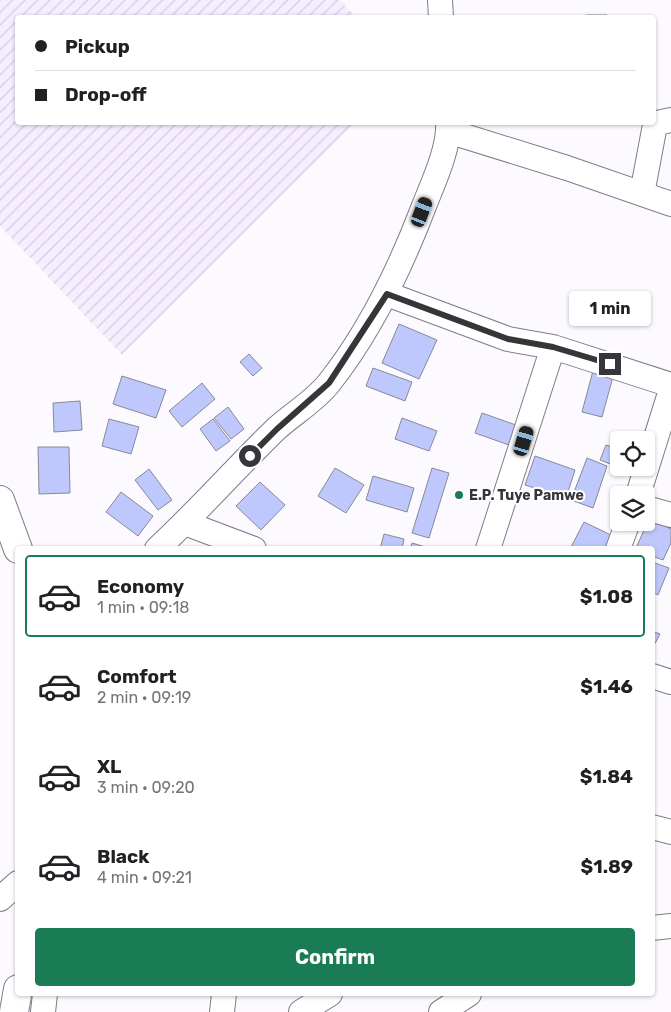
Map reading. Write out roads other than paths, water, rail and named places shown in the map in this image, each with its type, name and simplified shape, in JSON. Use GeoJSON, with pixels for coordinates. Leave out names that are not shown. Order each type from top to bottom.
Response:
{"type":"FeatureCollection","features":[{"type":"Feature","properties":{"kind":"main road"},"geometry":{"type":"LineString","coordinates":[[0,500],[17,546]]}},
{"type":"Feature","properties":{"kind":"main road"},"geometry":{"type":"LineString","coordinates":[[14,1012],[17,996]]}},
{"type":"Feature","properties":{"kind":"street"},"geometry":{"type":"LineString","coordinates":[[440,0],[441,15]]}},
{"type":"Feature","properties":{"kind":"street"},"geometry":{"type":"LineString","coordinates":[[642,194],[654,130],[657,123],[671,120]]}},
{"type":"Feature","properties":{"kind":"street"},"geometry":{"type":"LineString","coordinates":[[160,546],[185,523],[208,496],[277,429],[329,383],[387,294],[434,181],[448,127],[671,204]]}},
{"type":"Feature","properties":{"kind":"street"},"geometry":{"type":"LineString","coordinates":[[387,294],[508,339],[553,347],[671,385]]}},
{"type":"Feature","properties":{"kind":"street"},"geometry":{"type":"LineString","coordinates":[[489,546],[553,347]]}},
{"type":"Feature","properties":{"kind":"street"},"geometry":{"type":"LineString","coordinates":[[641,486],[671,390]]}},
{"type":"Feature","properties":{"kind":"street"},"geometry":{"type":"LineString","coordinates":[[655,511],[671,515]]}},
{"type":"Feature","properties":{"kind":"street"},"geometry":{"type":"LineString","coordinates":[[185,523],[246,546]]}},
{"type":"Feature","properties":{"kind":"street"},"geometry":{"type":"LineString","coordinates":[[619,546],[625,531]]}},
{"type":"Feature","properties":{"kind":"street"},"geometry":{"type":"LineString","coordinates":[[655,677],[671,682]]}},
{"type":"Feature","properties":{"kind":"street"},"geometry":{"type":"LineString","coordinates":[[655,828],[671,832]]}},
{"type":"Feature","properties":{"kind":"street"},"geometry":{"type":"LineString","coordinates":[[0,899],[15,886]]}},
{"type":"Feature","properties":{"kind":"street"},"geometry":{"type":"LineString","coordinates":[[655,928],[671,926]]}},
{"type":"Feature","properties":{"kind":"street"},"geometry":{"type":"LineString","coordinates":[[43,1012],[45,996]]}},
{"type":"Feature","properties":{"kind":"street"},"geometry":{"type":"LineString","coordinates":[[222,1012],[224,996]]}},
{"type":"Feature","properties":{"kind":"street"},"geometry":{"type":"LineString","coordinates":[[301,1012],[327,996]]}},
{"type":"Feature","properties":{"kind":"street"},"geometry":{"type":"LineString","coordinates":[[441,1012],[466,996]]}},
{"type":"Feature","properties":{"kind":"place","name":"E.P. Tuye Pamwe"},"geometry":{"type":"Point","coordinates":[459,495]}}]}
